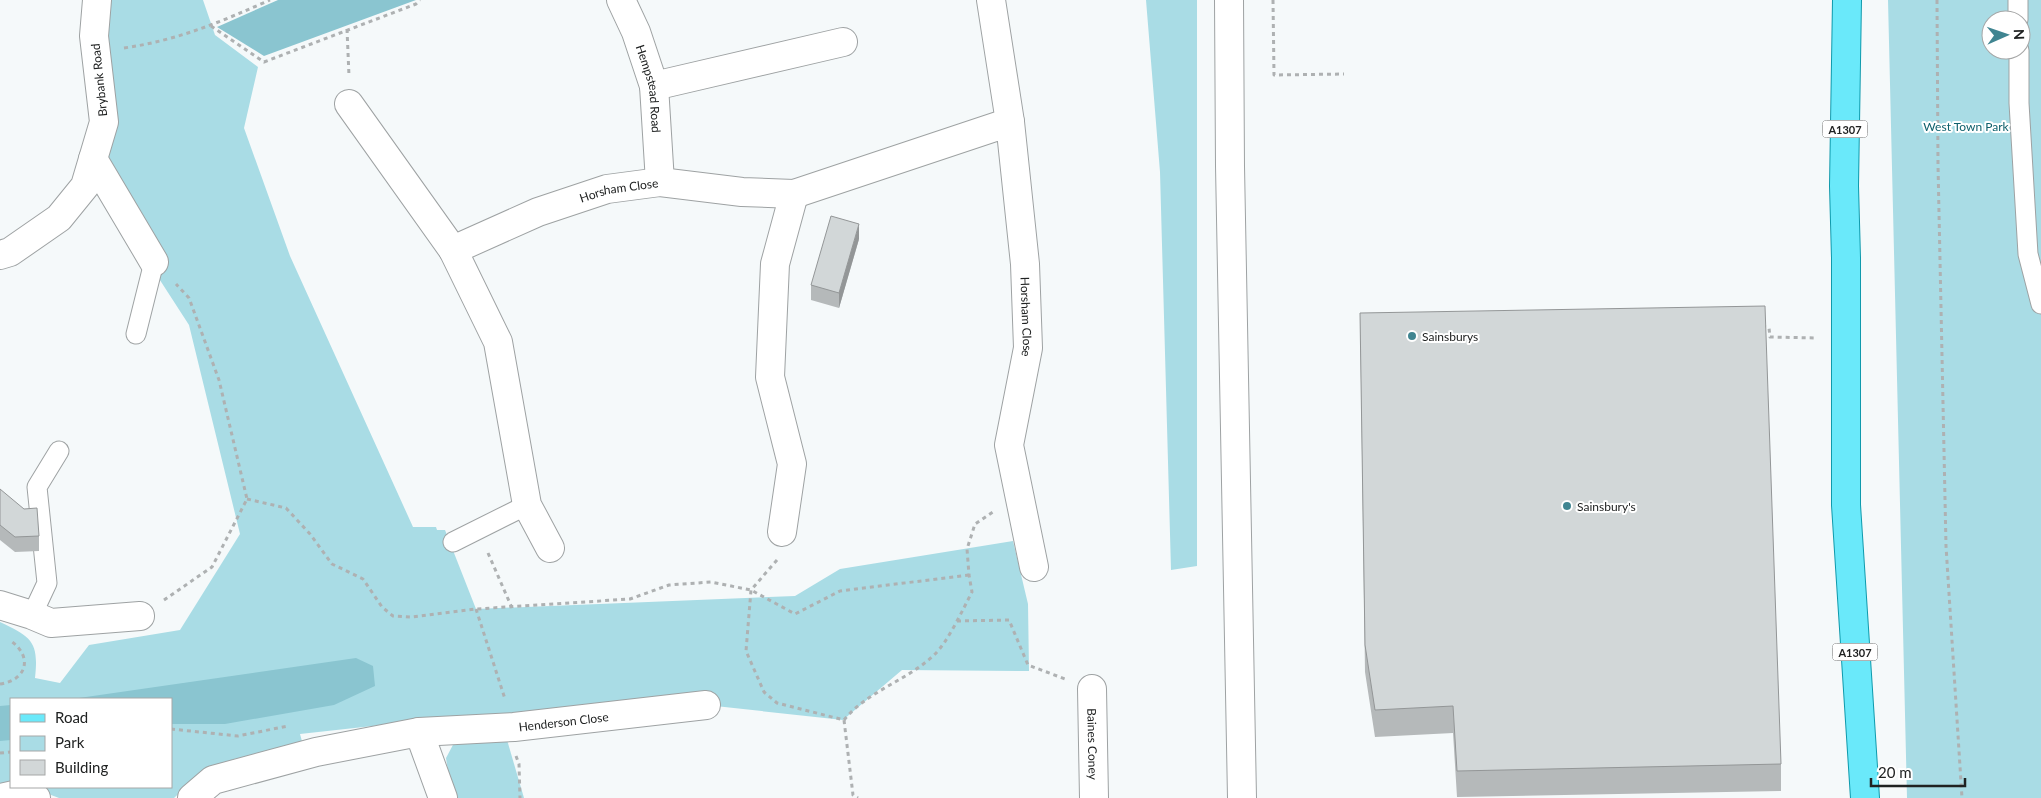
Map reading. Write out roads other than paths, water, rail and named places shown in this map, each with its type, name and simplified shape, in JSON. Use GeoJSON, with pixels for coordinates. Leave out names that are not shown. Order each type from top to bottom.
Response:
{"type":"FeatureCollection","features":[{"type":"Feature","properties":{"kind":"main road","name":"A1307"},"geometry":{"type":"LineString","coordinates":[[1847,0],[1844,186],[1846,258],[1846,505],[1865,798]]}},
{"type":"Feature","properties":{"kind":"street","name":"Brybank Road"},"geometry":{"type":"LineString","coordinates":[[0,255],[10,252],[60,218],[85,186],[104,122],[94,36],[97,0]]}},
{"type":"Feature","properties":{"kind":"street","name":"Hempstead Road"},"geometry":{"type":"LineString","coordinates":[[620,0],[636,32],[654,86],[660,182]]}},
{"type":"Feature","properties":{"kind":"street","name":"Horsham Close"},"geometry":{"type":"LineString","coordinates":[[991,0],[1010,122],[1025,264],[1028,348],[1009,445],[1034,567]]}},
{"type":"Feature","properties":{"kind":"street"},"geometry":{"type":"LineString","coordinates":[[1229,0],[1230,166],[1242,798]]}},
{"type":"Feature","properties":{"kind":"street"},"geometry":{"type":"LineString","coordinates":[[654,86],[843,42]]}},
{"type":"Feature","properties":{"kind":"street"},"geometry":{"type":"LineString","coordinates":[[350,104],[454,250],[498,342],[527,505],[550,548]]}},
{"type":"Feature","properties":{"kind":"street","name":"Horsham Close"},"geometry":{"type":"LineString","coordinates":[[454,250],[538,212],[607,189],[660,182],[742,192],[794,194],[1010,122]]}},
{"type":"Feature","properties":{"kind":"street"},"geometry":{"type":"LineString","coordinates":[[93,158],[154,262]]}},
{"type":"Feature","properties":{"kind":"street"},"geometry":{"type":"LineString","coordinates":[[782,532],[792,464],[770,377],[774,264],[794,194]]}},
{"type":"Feature","properties":{"kind":"street"},"geometry":{"type":"LineString","coordinates":[[0,605],[51,623],[140,616]]}},
{"type":"Feature","properties":{"kind":"street","name":"Baines Coney"},"geometry":{"type":"LineString","coordinates":[[1092,690],[1094,798]]}},
{"type":"Feature","properties":{"kind":"street","name":"Henderson Close"},"geometry":{"type":"LineString","coordinates":[[192,798],[213,780],[316,752],[419,732],[511,727],[706,705]]}},
{"type":"Feature","properties":{"kind":"street"},"geometry":{"type":"LineString","coordinates":[[419,732],[443,798]]}},
{"type":"Feature","properties":{"kind":"street"},"geometry":{"type":"LineString","coordinates":[[0,798],[23,793],[36,798]]}},
{"type":"Feature","properties":{"kind":"lane"},"geometry":{"type":"LineString","coordinates":[[2019,60],[2019,104],[2028,254],[2041,304]]}},
{"type":"Feature","properties":{"kind":"lane"},"geometry":{"type":"LineString","coordinates":[[136,334],[154,262]]}},
{"type":"Feature","properties":{"kind":"lane"},"geometry":{"type":"LineString","coordinates":[[32,615],[47,583],[37,487],[59,451]]}},
{"type":"Feature","properties":{"kind":"lane"},"geometry":{"type":"LineString","coordinates":[[453,542],[527,505]]}},
{"type":"Feature","properties":{"kind":"place","name":"Sainsburys"},"geometry":{"type":"Point","coordinates":[1412,336]}},
{"type":"Feature","properties":{"kind":"place","name":"Sainsbury's"},"geometry":{"type":"Point","coordinates":[1567,506]}},
{"type":"Feature","properties":{"kind":"park label","name":"West Town Park"},"geometry":{"type":"Point","coordinates":[1966,126]}}]}
